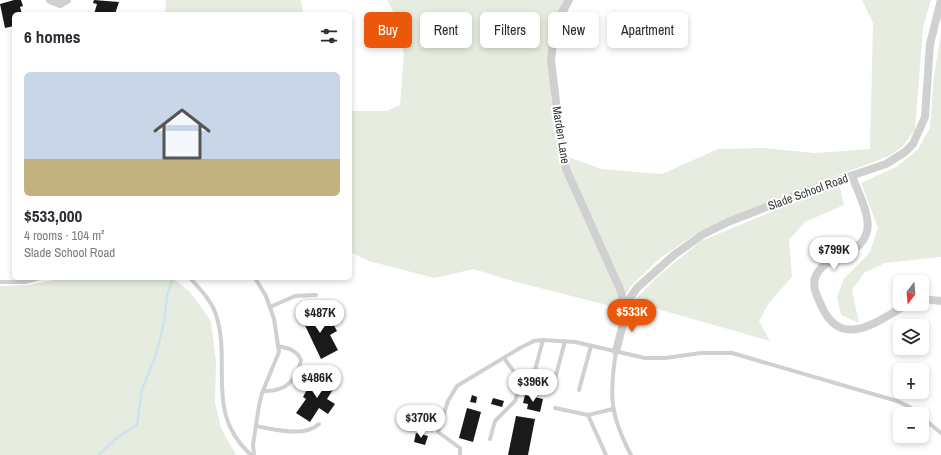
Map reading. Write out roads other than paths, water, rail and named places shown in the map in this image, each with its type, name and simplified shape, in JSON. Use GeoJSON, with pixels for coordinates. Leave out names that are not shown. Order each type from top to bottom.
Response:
{"type":"FeatureCollection","features":[{"type":"Feature","properties":{"kind":"street"},"geometry":{"type":"LineString","coordinates":[[50,0],[56,4],[60,4],[67,0]]}},
{"type":"Feature","properties":{"kind":"street","name":"Marden Lane"},"geometry":{"type":"LineString","coordinates":[[569,0],[555,25],[551,60],[562,151],[566,169],[620,289],[626,310]]}},
{"type":"Feature","properties":{"kind":"street","name":"Slade School Road"},"geometry":{"type":"LineString","coordinates":[[616,351],[630,298],[637,288],[674,255],[702,236],[728,222],[812,189],[886,164],[905,152],[913,144],[925,117],[930,44],[941,0]]}},
{"type":"Feature","properties":{"kind":"street"},"geometry":{"type":"LineString","coordinates":[[852,176],[867,217],[867,231],[860,245],[829,262],[820,269],[814,282],[814,288],[830,322],[841,329],[848,330],[866,326],[895,311]]}},
{"type":"Feature","properties":{"kind":"street"},"geometry":{"type":"LineString","coordinates":[[929,300],[941,301]]}},
{"type":"Feature","properties":{"kind":"lane"},"geometry":{"type":"LineString","coordinates":[[0,282],[25,282],[32,280]]}},
{"type":"Feature","properties":{"kind":"lane"},"geometry":{"type":"LineString","coordinates":[[192,280],[207,297],[217,317],[225,416],[235,436],[251,455]]}},
{"type":"Feature","properties":{"kind":"lane"},"geometry":{"type":"LineString","coordinates":[[254,455],[256,426],[263,391],[277,360],[278,346],[274,320],[258,280]]}},
{"type":"Feature","properties":{"kind":"lane"},"geometry":{"type":"LineString","coordinates":[[270,307],[295,296],[316,295]]}},
{"type":"Feature","properties":{"kind":"lane"},"geometry":{"type":"LineString","coordinates":[[460,455],[460,448],[438,432],[450,395],[463,382],[520,348],[543,340],[565,341],[644,358],[665,358],[701,353],[732,353],[897,401],[907,407]]}},
{"type":"Feature","properties":{"kind":"lane"},"geometry":{"type":"LineString","coordinates":[[543,340],[534,374],[555,379],[565,341]]}},
{"type":"Feature","properties":{"kind":"lane"},"geometry":{"type":"LineString","coordinates":[[263,391],[278,390],[286,387],[292,383],[298,373],[301,360],[299,355],[291,349],[278,346]]}},
{"type":"Feature","properties":{"kind":"lane"},"geometry":{"type":"LineString","coordinates":[[579,390],[591,346]]}},
{"type":"Feature","properties":{"kind":"lane"},"geometry":{"type":"LineString","coordinates":[[616,351],[611,382],[613,409],[620,434],[631,455]]}},
{"type":"Feature","properties":{"kind":"lane"},"geometry":{"type":"LineString","coordinates":[[490,439],[495,421],[515,401],[518,392],[517,376],[504,358]]}},
{"type":"Feature","properties":{"kind":"lane"},"geometry":{"type":"LineString","coordinates":[[555,408],[588,415],[613,409]]}},
{"type":"Feature","properties":{"kind":"lane"},"geometry":{"type":"LineString","coordinates":[[588,415],[606,455]]}},
{"type":"Feature","properties":{"kind":"lane"},"geometry":{"type":"LineString","coordinates":[[929,422],[941,433]]}},
{"type":"Feature","properties":{"kind":"lane"},"geometry":{"type":"LineString","coordinates":[[256,426],[304,431],[315,428],[319,424]]}},
{"type":"Feature","properties":{"kind":"waterway"},"geometry":{"type":"LineString","coordinates":[[99,455],[118,437],[137,425],[142,389],[156,355],[164,322],[167,296],[172,280]]}}]}
